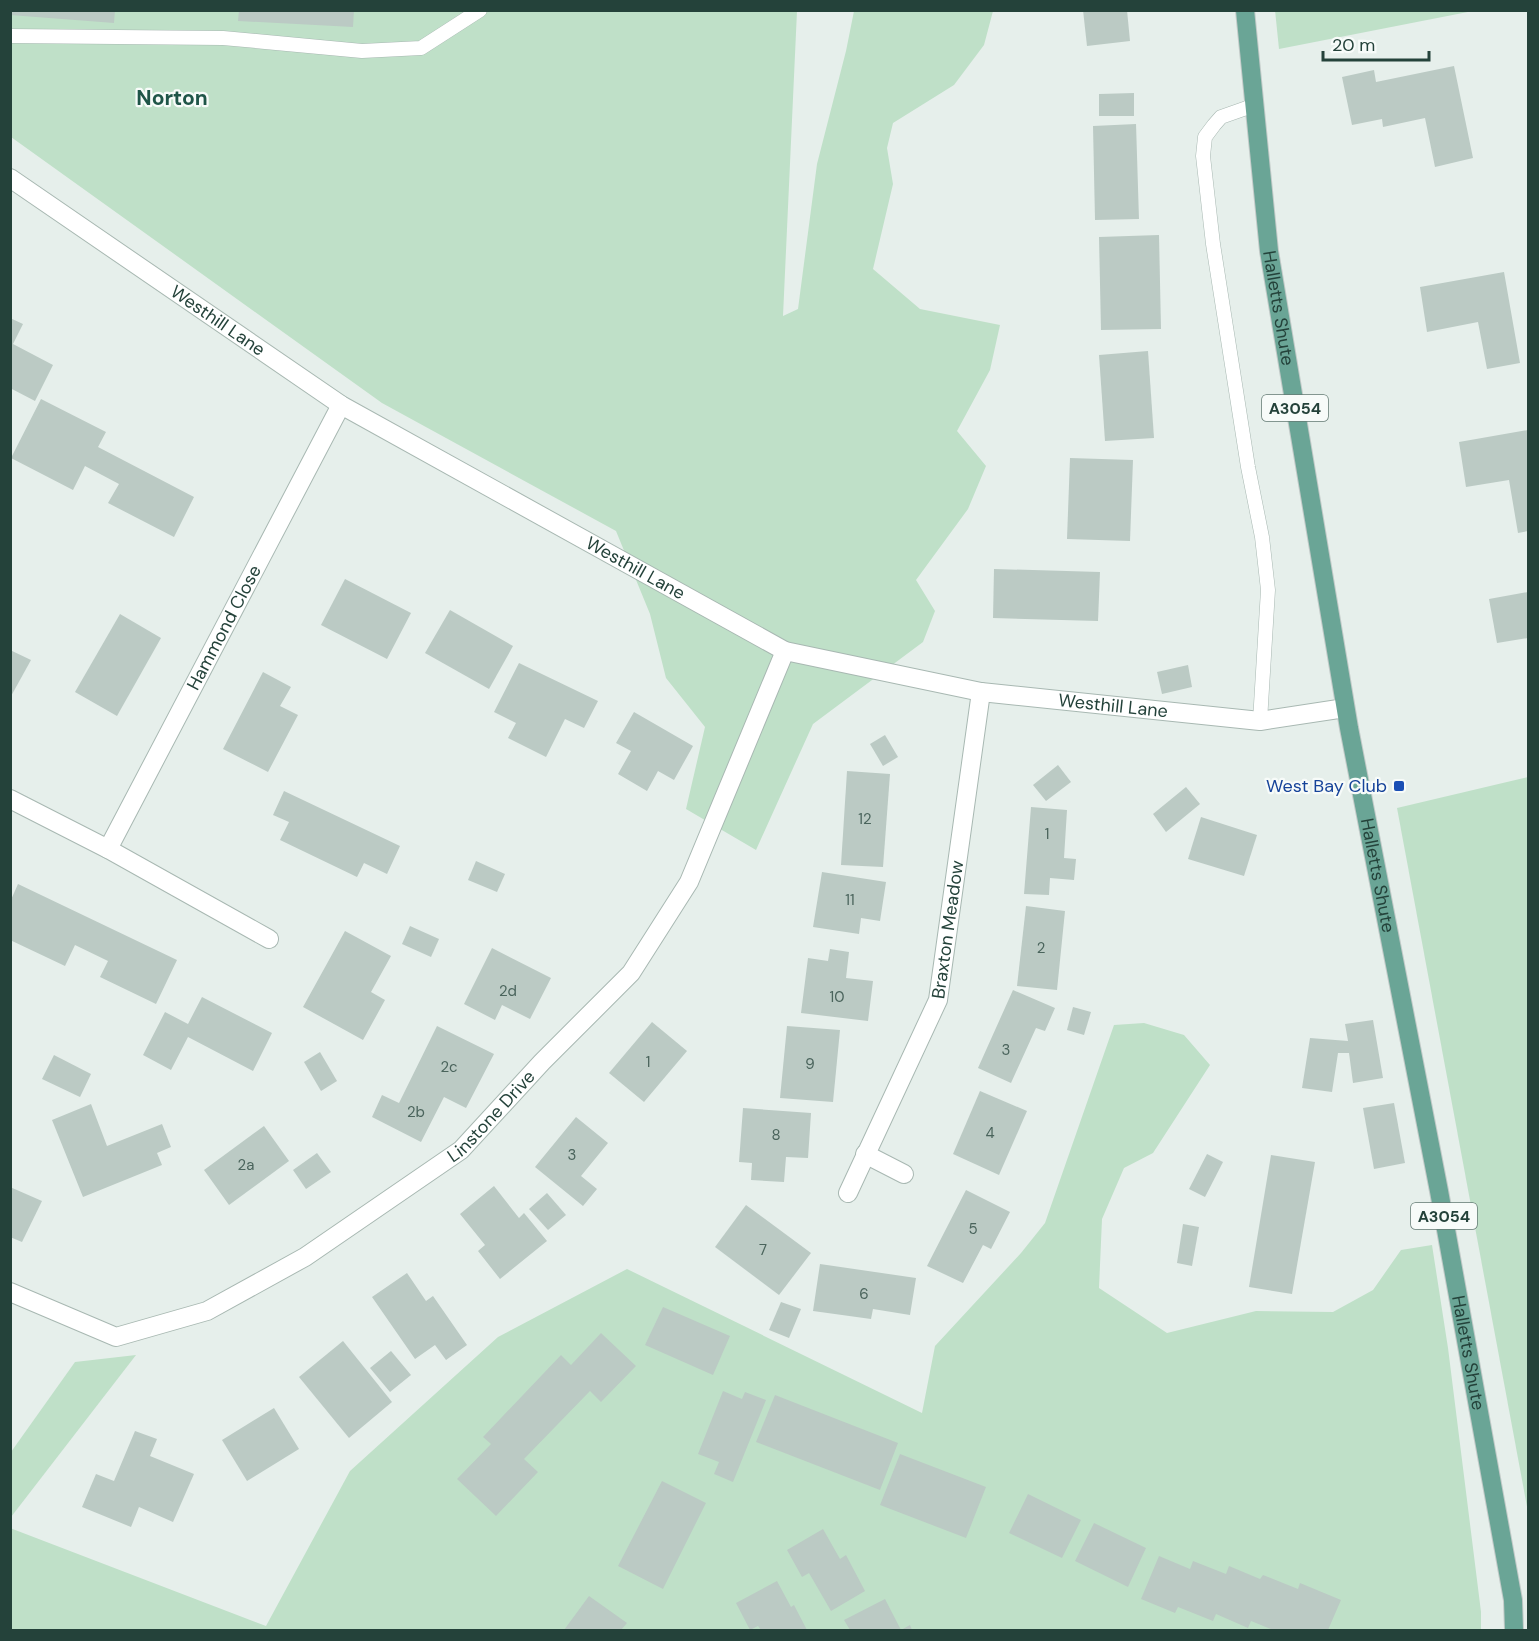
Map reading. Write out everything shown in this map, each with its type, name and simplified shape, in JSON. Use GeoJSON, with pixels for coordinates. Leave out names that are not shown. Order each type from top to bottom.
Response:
{"type":"FeatureCollection","features":[{"type":"Feature","properties":{"kind":"main road","name":"Halletts Shute"},"geometry":{"type":"LineString","coordinates":[[1245,10],[1269,251],[1345,708],[1444,1214],[1513,1600],[1514,1630]]}},
{"type":"Feature","properties":{"kind":"street","name":"Westhill Lane"},"geometry":{"type":"LineString","coordinates":[[10,178],[341,405],[785,651],[981,692],[1260,721],[1345,708]]}},
{"type":"Feature","properties":{"kind":"street","name":"Hammond Close"},"geometry":{"type":"LineString","coordinates":[[108,849],[341,405]]}},
{"type":"Feature","properties":{"kind":"street","name":"Linstone Drive"},"geometry":{"type":"LineString","coordinates":[[10,1292],[116,1336],[207,1311],[305,1257],[461,1150],[542,1062],[631,973],[688,882],[785,651]]}},
{"type":"Feature","properties":{"kind":"street","name":"Braxton Meadow"},"geometry":{"type":"LineString","coordinates":[[848,1193],[938,1000],[981,692]]}},
{"type":"Feature","properties":{"kind":"street"},"geometry":{"type":"LineString","coordinates":[[10,799],[108,849],[269,939]]}},
{"type":"Feature","properties":{"kind":"street"},"geometry":{"type":"LineString","coordinates":[[866,1154],[904,1174]]}},
{"type":"Feature","properties":{"kind":"lane"},"geometry":{"type":"LineString","coordinates":[[10,36],[223,38],[362,51],[422,48],[480,10]]}},
{"type":"Feature","properties":{"kind":"lane"},"geometry":{"type":"LineString","coordinates":[[1255,105],[1221,117],[1205,137],[1203,156],[1213,244],[1248,467],[1262,537],[1268,590],[1260,721]]}},
{"type":"Feature","properties":{"kind":"green space"},"geometry":{"type":"Polygon","coordinates":[[[1275,10],[1473,10],[1473,11],[1279,49],[1275,10]]]}},
{"type":"Feature","properties":{"kind":"green space"},"geometry":{"type":"Polygon","coordinates":[[[11,11],[797,11],[783,316],[798,309],[817,164],[854,11],[993,11],[984,45],[954,85],[893,123],[887,148],[893,184],[873,269],[920,309],[1000,325],[990,370],[957,431],[986,466],[968,509],[916,580],[935,611],[923,642],[813,724],[756,850],[686,809],[705,727],[666,678],[650,614],[616,531],[382,403],[11,137],[11,11]]]}},
{"type":"Feature","properties":{"kind":"green space"},"geometry":{"type":"Polygon","coordinates":[[[1528,777],[1528,1512],[1397,808],[1528,777]]]}},
{"type":"Feature","properties":{"kind":"green space"},"geometry":{"type":"Polygon","coordinates":[[[1144,1023],[1184,1035],[1210,1065],[1153,1153],[1124,1168],[1102,1219],[1099,1288],[1167,1333],[1256,1311],[1333,1312],[1373,1290],[1401,1250],[1432,1245],[1448,1348],[1481,1612],[1481,1630],[11,1630],[10,1528],[266,1626],[350,1471],[498,1337],[627,1269],[922,1413],[935,1346],[1021,1253],[1045,1223],[1114,1025],[1144,1023]]]}},
{"type":"Feature","properties":{"kind":"green space"},"geometry":{"type":"Polygon","coordinates":[[[136,1355],[11,1517],[11,1452],[75,1362],[136,1355]]]}},
{"type":"Feature","properties":{"kind":"building"},"geometry":{"type":"Polygon","coordinates":[[[10,10],[115,10],[114,23],[10,15],[10,10]]]}},
{"type":"Feature","properties":{"kind":"building"},"geometry":{"type":"Polygon","coordinates":[[[239,10],[354,10],[353,27],[238,21],[239,10]]]}},
{"type":"Feature","properties":{"kind":"building"},"geometry":{"type":"Polygon","coordinates":[[[1083,10],[1127,10],[1130,41],[1087,46],[1083,10]]]}},
{"type":"Feature","properties":{"kind":"building"},"geometry":{"type":"Polygon","coordinates":[[[1454,66],[1473,158],[1435,167],[1425,118],[1383,127],[1382,119],[1352,125],[1342,77],[1374,70],[1376,82],[1454,66]]]}},
{"type":"Feature","properties":{"kind":"building"},"geometry":{"type":"Polygon","coordinates":[[[1134,93],[1134,116],[1099,116],[1099,94],[1134,93]]]}},
{"type":"Feature","properties":{"kind":"building"},"geometry":{"type":"Polygon","coordinates":[[[1136,124],[1139,219],[1095,220],[1093,126],[1136,124]]]}},
{"type":"Feature","properties":{"kind":"building"},"geometry":{"type":"Polygon","coordinates":[[[1159,235],[1161,329],[1101,330],[1099,237],[1159,235]]]}},
{"type":"Feature","properties":{"kind":"building"},"geometry":{"type":"Polygon","coordinates":[[[1504,272],[1520,363],[1487,369],[1478,322],[1427,332],[1420,287],[1504,272]]]}},
{"type":"Feature","properties":{"kind":"building"},"geometry":{"type":"Polygon","coordinates":[[[10,318],[23,324],[13,344],[53,365],[35,401],[10,388],[10,318]]]}},
{"type":"Feature","properties":{"kind":"building"},"geometry":{"type":"Polygon","coordinates":[[[1148,351],[1154,438],[1105,441],[1099,355],[1148,351]]]}},
{"type":"Feature","properties":{"kind":"building"},"geometry":{"type":"Polygon","coordinates":[[[41,399],[106,432],[98,447],[194,497],[174,537],[108,503],[119,484],[85,466],[73,490],[11,458],[41,399]]]}},
{"type":"Feature","properties":{"kind":"building"},"geometry":{"type":"Polygon","coordinates":[[[1528,430],[1528,531],[1518,533],[1509,480],[1466,487],[1459,442],[1528,430]]]}},
{"type":"Feature","properties":{"kind":"building"},"geometry":{"type":"Polygon","coordinates":[[[1070,458],[1133,460],[1130,541],[1067,539],[1070,458]]]}},
{"type":"Feature","properties":{"kind":"building"},"geometry":{"type":"Polygon","coordinates":[[[994,569],[1100,572],[1098,621],[993,618],[994,569]]]}},
{"type":"Feature","properties":{"kind":"building"},"geometry":{"type":"Polygon","coordinates":[[[345,579],[411,613],[387,659],[321,625],[345,579]]]}},
{"type":"Feature","properties":{"kind":"building"},"geometry":{"type":"Polygon","coordinates":[[[1528,592],[1528,638],[1497,643],[1489,599],[1528,592]]]}},
{"type":"Feature","properties":{"kind":"building"},"geometry":{"type":"Polygon","coordinates":[[[450,610],[513,646],[489,689],[425,653],[450,610]]]}},
{"type":"Feature","properties":{"kind":"building"},"geometry":{"type":"Polygon","coordinates":[[[120,614],[161,638],[117,716],[75,692],[120,614]]]}},
{"type":"Feature","properties":{"kind":"building"},"geometry":{"type":"Polygon","coordinates":[[[10,650],[31,660],[10,698],[10,650]]]}},
{"type":"Feature","properties":{"kind":"building"},"geometry":{"type":"Polygon","coordinates":[[[519,663],[598,701],[584,728],[565,719],[546,757],[508,738],[516,723],[494,712],[519,663]]]}},
{"type":"Feature","properties":{"kind":"building"},"geometry":{"type":"Polygon","coordinates":[[[1188,665],[1192,687],[1162,694],[1157,672],[1188,665]]]}},
{"type":"Feature","properties":{"kind":"building"},"geometry":{"type":"Polygon","coordinates":[[[263,672],[291,687],[280,706],[298,715],[268,772],[223,749],[263,672]]]}},
{"type":"Feature","properties":{"kind":"building"},"geometry":{"type":"Polygon","coordinates":[[[634,712],[693,746],[674,780],[658,771],[647,791],[618,774],[631,751],[616,743],[634,712]]]}},
{"type":"Feature","properties":{"kind":"building"},"geometry":{"type":"Polygon","coordinates":[[[885,735],[898,757],[883,766],[870,744],[885,735]]]}},
{"type":"Feature","properties":{"kind":"building"},"geometry":{"type":"Polygon","coordinates":[[[1058,765],[1071,782],[1046,801],[1033,785],[1058,765]]]}},
{"type":"Feature","properties":{"kind":"building"},"geometry":{"type":"Polygon","coordinates":[[[847,771],[890,774],[883,867],[841,865],[847,771]]]}},
{"type":"Feature","properties":{"kind":"building"},"geometry":{"type":"Polygon","coordinates":[[[1186,787],[1200,804],[1166,832],[1153,814],[1186,787]]]}},
{"type":"Feature","properties":{"kind":"building"},"geometry":{"type":"Polygon","coordinates":[[[284,791],[400,846],[387,874],[364,863],[357,877],[280,840],[289,822],[273,815],[284,791]]]}},
{"type":"Feature","properties":{"kind":"building"},"geometry":{"type":"Polygon","coordinates":[[[1031,807],[1067,810],[1064,858],[1076,859],[1074,880],[1050,878],[1049,895],[1024,894],[1031,807]]]}},
{"type":"Feature","properties":{"kind":"building"},"geometry":{"type":"Polygon","coordinates":[[[1201,817],[1257,835],[1244,876],[1188,859],[1201,817]]]}},
{"type":"Feature","properties":{"kind":"building"},"geometry":{"type":"Polygon","coordinates":[[[476,861],[505,874],[497,892],[468,880],[476,861]]]}},
{"type":"Feature","properties":{"kind":"building"},"geometry":{"type":"Polygon","coordinates":[[[822,872],[886,882],[880,921],[861,918],[859,934],[813,927],[822,872]]]}},
{"type":"Feature","properties":{"kind":"building"},"geometry":{"type":"Polygon","coordinates":[[[18,884],[177,960],[156,1004],[100,977],[108,961],[75,945],[65,966],[10,940],[10,902],[18,884]]]}},
{"type":"Feature","properties":{"kind":"building"},"geometry":{"type":"Polygon","coordinates":[[[1026,906],[1065,911],[1057,990],[1017,986],[1026,906]]]}},
{"type":"Feature","properties":{"kind":"building"},"geometry":{"type":"Polygon","coordinates":[[[410,926],[439,939],[431,957],[402,944],[410,926]]]}},
{"type":"Feature","properties":{"kind":"building"},"geometry":{"type":"Polygon","coordinates":[[[345,931],[391,956],[371,992],[385,1000],[363,1040],[303,1007],[345,931]]]}},
{"type":"Feature","properties":{"kind":"building"},"geometry":{"type":"Polygon","coordinates":[[[492,948],[551,978],[530,1019],[502,1005],[495,1020],[464,1004],[492,948]]]}},
{"type":"Feature","properties":{"kind":"building"},"geometry":{"type":"Polygon","coordinates":[[[830,949],[849,952],[846,978],[873,981],[868,1021],[801,1013],[808,958],[828,961],[830,949]]]}},
{"type":"Feature","properties":{"kind":"building"},"geometry":{"type":"Polygon","coordinates":[[[1013,990],[1055,1008],[1045,1031],[1036,1028],[1011,1083],[978,1068],[1013,990]]]}},
{"type":"Feature","properties":{"kind":"building"},"geometry":{"type":"Polygon","coordinates":[[[202,997],[272,1033],[253,1071],[188,1037],[171,1070],[143,1055],[165,1012],[188,1024],[202,997]]]}},
{"type":"Feature","properties":{"kind":"building"},"geometry":{"type":"Polygon","coordinates":[[[1073,1007],[1091,1012],[1084,1035],[1067,1030],[1073,1007]]]}},
{"type":"Feature","properties":{"kind":"building"},"geometry":{"type":"Polygon","coordinates":[[[1373,1020],[1383,1078],[1353,1083],[1349,1053],[1338,1053],[1332,1092],[1302,1088],[1310,1038],[1348,1041],[1345,1024],[1373,1020]]]}},
{"type":"Feature","properties":{"kind":"building"},"geometry":{"type":"Polygon","coordinates":[[[652,1022],[687,1051],[644,1102],[609,1073],[652,1022]]]}},
{"type":"Feature","properties":{"kind":"building"},"geometry":{"type":"Polygon","coordinates":[[[437,1026],[494,1054],[466,1108],[444,1097],[421,1142],[372,1117],[382,1095],[399,1103],[437,1026]]]}},
{"type":"Feature","properties":{"kind":"building"},"geometry":{"type":"Polygon","coordinates":[[[787,1026],[840,1030],[833,1102],[780,1098],[787,1026]]]}},
{"type":"Feature","properties":{"kind":"building"},"geometry":{"type":"Polygon","coordinates":[[[320,1052],[337,1081],[321,1091],[304,1062],[320,1052]]]}},
{"type":"Feature","properties":{"kind":"building"},"geometry":{"type":"Polygon","coordinates":[[[54,1055],[91,1074],[80,1097],[42,1079],[54,1055]]]}},
{"type":"Feature","properties":{"kind":"building"},"geometry":{"type":"Polygon","coordinates":[[[980,1091],[1027,1111],[999,1175],[953,1154],[980,1091]]]}},
{"type":"Feature","properties":{"kind":"building"},"geometry":{"type":"Polygon","coordinates":[[[1394,1103],[1405,1163],[1374,1169],[1363,1108],[1394,1103]]]}},
{"type":"Feature","properties":{"kind":"building"},"geometry":{"type":"Polygon","coordinates":[[[91,1104],[107,1146],[162,1124],[171,1147],[157,1153],[162,1165],[83,1197],[52,1120],[91,1104]]]}},
{"type":"Feature","properties":{"kind":"building"},"geometry":{"type":"Polygon","coordinates":[[[743,1108],[811,1113],[808,1158],[786,1157],[784,1182],[751,1180],[752,1163],[739,1162],[743,1108]]]}},
{"type":"Feature","properties":{"kind":"building"},"geometry":{"type":"Polygon","coordinates":[[[576,1117],[608,1143],[581,1176],[597,1189],[583,1206],[535,1167],[576,1117]]]}},
{"type":"Feature","properties":{"kind":"building"},"geometry":{"type":"Polygon","coordinates":[[[264,1126],[289,1161],[229,1205],[204,1170],[264,1126]]]}},
{"type":"Feature","properties":{"kind":"building"},"geometry":{"type":"Polygon","coordinates":[[[317,1153],[331,1172],[306,1189],[293,1170],[317,1153]]]}},
{"type":"Feature","properties":{"kind":"building"},"geometry":{"type":"Polygon","coordinates":[[[1207,1154],[1223,1162],[1205,1197],[1189,1189],[1207,1154]]]}},
{"type":"Feature","properties":{"kind":"building"},"geometry":{"type":"Polygon","coordinates":[[[1271,1155],[1315,1162],[1292,1294],[1249,1287],[1271,1155]]]}},
{"type":"Feature","properties":{"kind":"building"},"geometry":{"type":"Polygon","coordinates":[[[494,1186],[519,1218],[524,1213],[547,1241],[500,1279],[478,1251],[485,1245],[460,1214],[494,1186]]]}},
{"type":"Feature","properties":{"kind":"building"},"geometry":{"type":"Polygon","coordinates":[[[10,1187],[42,1201],[22,1242],[10,1237],[10,1187]]]}},
{"type":"Feature","properties":{"kind":"building"},"geometry":{"type":"Polygon","coordinates":[[[966,1190],[1010,1212],[991,1249],[983,1245],[963,1283],[927,1266],[966,1190]]]}},
{"type":"Feature","properties":{"kind":"building"},"geometry":{"type":"Polygon","coordinates":[[[547,1193],[566,1215],[548,1230],[529,1209],[547,1193]]]}},
{"type":"Feature","properties":{"kind":"building"},"geometry":{"type":"Polygon","coordinates":[[[746,1205],[811,1253],[779,1295],[715,1247],[746,1205]]]}},
{"type":"Feature","properties":{"kind":"building"},"geometry":{"type":"Polygon","coordinates":[[[1183,1224],[1199,1227],[1192,1266],[1177,1263],[1183,1224]]]}},
{"type":"Feature","properties":{"kind":"building"},"geometry":{"type":"Polygon","coordinates":[[[820,1264],[916,1278],[910,1315],[873,1309],[871,1319],[813,1311],[820,1264]]]}},
{"type":"Feature","properties":{"kind":"building"},"geometry":{"type":"Polygon","coordinates":[[[407,1273],[426,1301],[433,1296],[467,1345],[446,1360],[435,1345],[415,1359],[372,1297],[407,1273]]]}},
{"type":"Feature","properties":{"kind":"building"},"geometry":{"type":"Polygon","coordinates":[[[781,1302],[801,1309],[789,1338],[769,1330],[781,1302]]]}},
{"type":"Feature","properties":{"kind":"building"},"geometry":{"type":"Polygon","coordinates":[[[663,1307],[730,1336],[713,1375],[645,1345],[663,1307]]]}},
{"type":"Feature","properties":{"kind":"building"},"geometry":{"type":"Polygon","coordinates":[[[601,1333],[636,1366],[601,1402],[590,1391],[524,1459],[538,1472],[496,1516],[457,1479],[491,1444],[483,1437],[561,1355],[571,1365],[601,1333]]]}},
{"type":"Feature","properties":{"kind":"building"},"geometry":{"type":"Polygon","coordinates":[[[343,1341],[392,1402],[349,1438],[299,1377],[343,1341]]]}},
{"type":"Feature","properties":{"kind":"building"},"geometry":{"type":"Polygon","coordinates":[[[391,1351],[411,1375],[390,1392],[370,1368],[391,1351]]]}},
{"type":"Feature","properties":{"kind":"building"},"geometry":{"type":"Polygon","coordinates":[[[723,1391],[742,1399],[745,1392],[766,1400],[733,1482],[714,1474],[719,1462],[698,1454],[723,1391]]]}},
{"type":"Feature","properties":{"kind":"building"},"geometry":{"type":"Polygon","coordinates":[[[775,1395],[898,1443],[880,1490],[756,1442],[775,1395]]]}},
{"type":"Feature","properties":{"kind":"building"},"geometry":{"type":"Polygon","coordinates":[[[274,1408],[299,1449],[247,1481],[222,1440],[274,1408]]]}},
{"type":"Feature","properties":{"kind":"building"},"geometry":{"type":"Polygon","coordinates":[[[135,1431],[157,1439],[150,1456],[194,1474],[173,1522],[139,1507],[131,1527],[82,1507],[96,1474],[114,1481],[135,1431]]]}},
{"type":"Feature","properties":{"kind":"building"},"geometry":{"type":"Polygon","coordinates":[[[900,1454],[986,1487],[966,1538],[880,1505],[900,1454]]]}},
{"type":"Feature","properties":{"kind":"building"},"geometry":{"type":"Polygon","coordinates":[[[662,1481],[706,1503],[663,1589],[618,1566],[662,1481]]]}},
{"type":"Feature","properties":{"kind":"building"},"geometry":{"type":"Polygon","coordinates":[[[1028,1494],[1081,1520],[1062,1558],[1009,1533],[1028,1494]]]}},
{"type":"Feature","properties":{"kind":"building"},"geometry":{"type":"Polygon","coordinates":[[[1094,1523],[1146,1548],[1128,1587],[1075,1561],[1094,1523]]]}},
{"type":"Feature","properties":{"kind":"building"},"geometry":{"type":"Polygon","coordinates":[[[823,1529],[840,1559],[846,1555],[865,1591],[831,1611],[809,1573],[802,1577],[787,1550],[823,1529]]]}},
{"type":"Feature","properties":{"kind":"building"},"geometry":{"type":"Polygon","coordinates":[[[1159,1556],[1190,1569],[1193,1561],[1226,1574],[1229,1566],[1260,1579],[1263,1575],[1298,1589],[1300,1583],[1341,1600],[1328,1630],[1273,1630],[1251,1621],[1248,1628],[1216,1614],[1213,1621],[1178,1607],[1175,1613],[1141,1599],[1159,1556]]]}},
{"type":"Feature","properties":{"kind":"building"},"geometry":{"type":"Polygon","coordinates":[[[777,1581],[791,1607],[794,1605],[807,1630],[761,1630],[758,1626],[750,1630],[736,1603],[777,1581]]]}},
{"type":"Feature","properties":{"kind":"building"},"geometry":{"type":"Polygon","coordinates":[[[589,1596],[627,1623],[621,1630],[564,1630],[589,1596]]]}},
{"type":"Feature","properties":{"kind":"building"},"geometry":{"type":"Polygon","coordinates":[[[885,1599],[901,1630],[850,1630],[844,1620],[885,1599]]]}},
{"type":"Feature","properties":{"kind":"building"},"geometry":{"type":"Polygon","coordinates":[[[910,1625],[912,1630],[901,1630],[910,1625]]]}},
{"type":"Feature","properties":{"kind":"place","name":"West Bay Club"},"geometry":{"type":"Point","coordinates":[1399,786]}},
{"type":"Feature","properties":{"kind":"district","name":"Norton"},"geometry":{"type":"Point","coordinates":[172,98]}}]}
